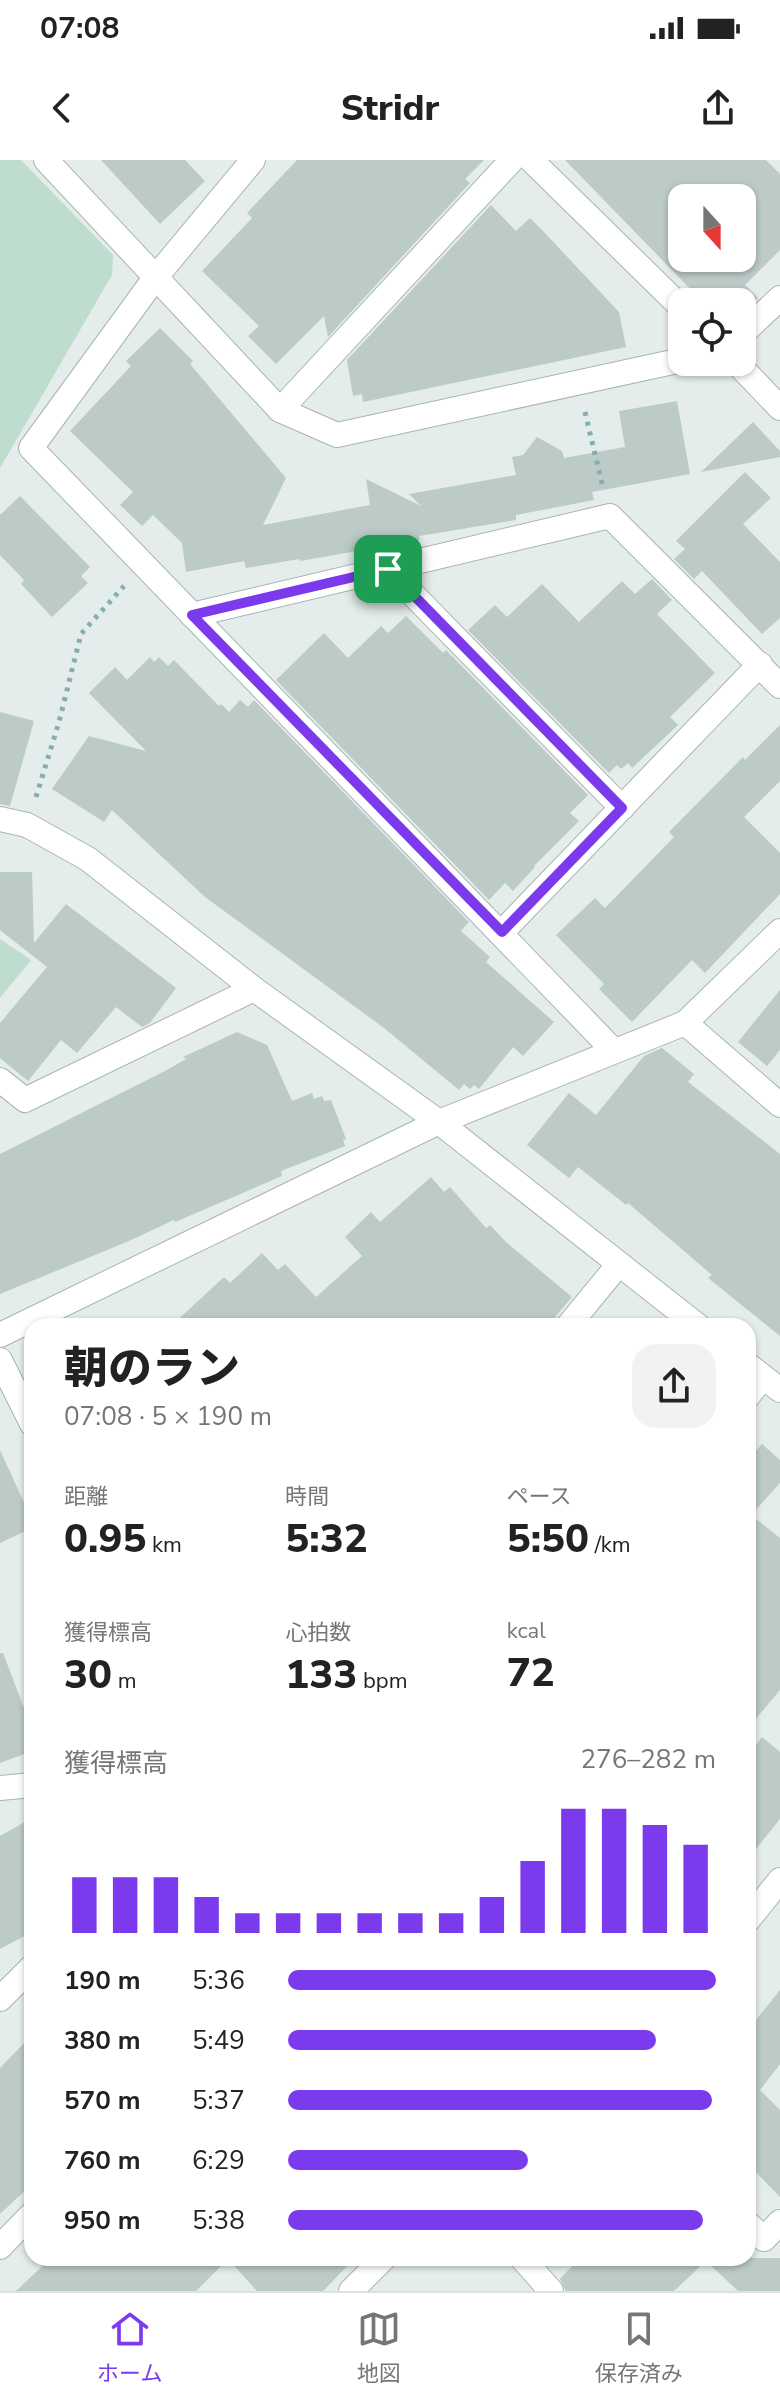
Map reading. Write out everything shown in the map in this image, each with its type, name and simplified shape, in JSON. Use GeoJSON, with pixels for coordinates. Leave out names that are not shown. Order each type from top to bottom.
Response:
{"type":"FeatureCollection","features":[{"type":"Feature","properties":{"kind":"street"},"geometry":{"type":"LineString","coordinates":[[46,160],[280,410],[337,435],[668,363]]}},
{"type":"Feature","properties":{"kind":"street"},"geometry":{"type":"LineString","coordinates":[[253,160],[155,278],[31,448],[614,1051]]}},
{"type":"Feature","properties":{"kind":"street"},"geometry":{"type":"LineString","coordinates":[[280,410],[512,160]]}},
{"type":"Feature","properties":{"kind":"street"},"geometry":{"type":"LineString","coordinates":[[531,160],[668,294]]}},
{"type":"Feature","properties":{"kind":"street"},"geometry":{"type":"LineString","coordinates":[[756,321],[780,298]]}},
{"type":"Feature","properties":{"kind":"street"},"geometry":{"type":"LineString","coordinates":[[749,376],[780,408]]}},
{"type":"Feature","properties":{"kind":"street"},"geometry":{"type":"LineString","coordinates":[[192,615],[610,516],[780,686]]}},
{"type":"Feature","properties":{"kind":"street"},"geometry":{"type":"LineString","coordinates":[[388,569],[622,808]]}},
{"type":"Feature","properties":{"kind":"street"},"geometry":{"type":"LineString","coordinates":[[502,932],[760,664]]}},
{"type":"Feature","properties":{"kind":"street"},"geometry":{"type":"LineString","coordinates":[[0,819],[27,825],[88,859],[254,989],[439,1122],[688,1318]]}},
{"type":"Feature","properties":{"kind":"street"},"geometry":{"type":"LineString","coordinates":[[35,1318],[439,1122],[685,1023],[780,931]]}},
{"type":"Feature","properties":{"kind":"street"},"geometry":{"type":"LineString","coordinates":[[0,1080],[25,1100],[254,989]]}},
{"type":"Feature","properties":{"kind":"street"},"geometry":{"type":"LineString","coordinates":[[685,1023],[780,1105]]}},
{"type":"Feature","properties":{"kind":"street"},"geometry":{"type":"LineString","coordinates":[[575,1318],[619,1264]]}},
{"type":"Feature","properties":{"kind":"street"},"geometry":{"type":"LineString","coordinates":[[0,1335],[24,1323]]}},
{"type":"Feature","properties":{"kind":"street"},"geometry":{"type":"LineString","coordinates":[[0,1360],[24,1408]]}},
{"type":"Feature","properties":{"kind":"street"},"geometry":{"type":"LineString","coordinates":[[0,1788],[24,1786]]}},
{"type":"Feature","properties":{"kind":"street"},"geometry":{"type":"LineString","coordinates":[[756,1910],[780,1880]]}},
{"type":"Feature","properties":{"kind":"street"},"geometry":{"type":"LineString","coordinates":[[0,1999],[24,1975]]}},
{"type":"Feature","properties":{"kind":"street"},"geometry":{"type":"LineString","coordinates":[[0,2247],[24,2222]]}},
{"type":"Feature","properties":{"kind":"street"},"geometry":{"type":"LineString","coordinates":[[756,2232],[764,2239],[780,2222]]}},
{"type":"Feature","properties":{"kind":"street"},"geometry":{"type":"LineString","coordinates":[[351,2291],[376,2266]]}},
{"type":"Feature","properties":{"kind":"street"},"geometry":{"type":"LineString","coordinates":[[529,2266],[551,2291]]}},
{"type":"Feature","properties":{"kind":"path"},"geometry":{"type":"LineString","coordinates":[[578,383],[610,516]]}},
{"type":"Feature","properties":{"kind":"path"},"geometry":{"type":"LineString","coordinates":[[27,825],[59,722],[81,634],[144,566]]}},
{"type":"Feature","properties":{"kind":"green space"},"geometry":{"type":"Polygon","coordinates":[[[0,160],[21,160],[113,255],[112,275],[0,468],[0,160]]]}},
{"type":"Feature","properties":{"kind":"green space"},"geometry":{"type":"Polygon","coordinates":[[[0,939],[31,960],[0,998],[0,939]]]}},
{"type":"Feature","properties":{"kind":"building"},"geometry":{"type":"Polygon","coordinates":[[[101,160],[185,160],[205,181],[160,224],[101,160]]]}},
{"type":"Feature","properties":{"kind":"building"},"geometry":{"type":"Polygon","coordinates":[[[297,160],[484,160],[465,179],[470,183],[328,337],[324,316],[276,364],[248,336],[259,326],[202,271],[252,218],[247,213],[297,160]]]}},
{"type":"Feature","properties":{"kind":"building"},"geometry":{"type":"Polygon","coordinates":[[[565,160],[766,160],[780,174],[780,250],[745,285],[748,288],[689,288],[674,272],[756,272],[756,184],[668,184],[668,266],[565,160]]]}},
{"type":"Feature","properties":{"kind":"building"},"geometry":{"type":"Polygon","coordinates":[[[491,205],[516,231],[530,218],[543,231],[619,312],[626,347],[363,402],[362,394],[353,396],[347,360],[491,205]]]}},
{"type":"Feature","properties":{"kind":"building"},"geometry":{"type":"Polygon","coordinates":[[[160,328],[193,361],[190,364],[286,478],[263,525],[370,505],[366,479],[421,506],[409,494],[516,475],[512,457],[523,455],[537,437],[562,451],[564,458],[625,447],[619,411],[677,401],[690,474],[592,492],[594,500],[516,515],[516,520],[419,536],[420,540],[300,561],[246,568],[244,561],[186,572],[182,543],[153,515],[142,526],[120,505],[133,492],[70,431],[131,366],[126,361],[160,328]]]}},
{"type":"Feature","properties":{"kind":"building"},"geometry":{"type":"Polygon","coordinates":[[[753,422],[780,451],[780,457],[701,472],[753,422]]]}},
{"type":"Feature","properties":{"kind":"building"},"geometry":{"type":"Polygon","coordinates":[[[745,472],[771,498],[743,524],[780,562],[780,618],[762,634],[702,571],[694,579],[674,559],[685,549],[676,541],[745,472]]]}},
{"type":"Feature","properties":{"kind":"building"},"geometry":{"type":"Polygon","coordinates":[[[20,496],[90,567],[81,576],[88,583],[52,617],[21,584],[24,580],[0,555],[0,515],[20,496]]]}},
{"type":"Feature","properties":{"kind":"building"},"geometry":{"type":"Polygon","coordinates":[[[652,579],[672,600],[657,614],[715,673],[670,717],[678,725],[632,768],[628,763],[621,769],[617,765],[609,773],[468,630],[495,605],[507,617],[542,584],[579,622],[622,581],[635,594],[652,579]]]}},
{"type":"Feature","properties":{"kind":"building"},"geometry":{"type":"Polygon","coordinates":[[[406,616],[443,653],[446,650],[588,795],[570,813],[579,821],[513,891],[505,883],[489,900],[276,680],[324,633],[348,658],[381,626],[388,633],[406,616]]]}},
{"type":"Feature","properties":{"kind":"building"},"geometry":{"type":"Polygon","coordinates":[[[150,657],[154,662],[159,657],[168,666],[174,660],[219,706],[221,704],[229,712],[240,700],[248,707],[254,700],[469,922],[461,931],[490,957],[486,962],[554,1022],[523,1056],[513,1047],[479,1089],[474,1085],[470,1089],[464,1084],[459,1090],[384,1028],[205,897],[112,810],[104,822],[52,789],[89,736],[146,751],[89,693],[115,667],[127,680],[150,657]]]}},
{"type":"Feature","properties":{"kind":"building"},"geometry":{"type":"Polygon","coordinates":[[[0,712],[34,721],[10,806],[0,804],[0,712]]]}},
{"type":"Feature","properties":{"kind":"building"},"geometry":{"type":"Polygon","coordinates":[[[780,725],[780,781],[744,817],[780,853],[780,894],[705,973],[692,960],[632,1022],[599,989],[604,984],[556,935],[595,898],[605,908],[674,837],[669,832],[743,757],[745,760],[780,725]]]}},
{"type":"Feature","properties":{"kind":"building"},"geometry":{"type":"Polygon","coordinates":[[[0,872],[32,872],[34,943],[66,904],[176,988],[150,1023],[142,1027],[116,1007],[77,1053],[61,1040],[28,1081],[0,1058],[0,1023],[47,967],[0,930],[0,872]]]}},
{"type":"Feature","properties":{"kind":"building"},"geometry":{"type":"Polygon","coordinates":[[[780,990],[780,1050],[767,1066],[738,1042],[780,990]]]}},
{"type":"Feature","properties":{"kind":"building"},"geometry":{"type":"Polygon","coordinates":[[[237,1032],[267,1045],[292,1101],[312,1093],[314,1099],[322,1096],[324,1101],[331,1100],[346,1139],[343,1140],[345,1146],[281,1171],[282,1176],[175,1222],[0,1294],[0,1154],[167,1070],[186,1059],[183,1057],[237,1032]]]}},
{"type":"Feature","properties":{"kind":"building"},"geometry":{"type":"Polygon","coordinates":[[[662,1048],[694,1074],[688,1082],[780,1154],[780,1336],[708,1278],[712,1275],[628,1203],[626,1205],[578,1167],[569,1178],[527,1145],[569,1093],[596,1115],[644,1056],[662,1048]]]}},
{"type":"Feature","properties":{"kind":"building"},"geometry":{"type":"Polygon","coordinates":[[[431,1177],[444,1192],[450,1187],[486,1228],[490,1225],[572,1297],[555,1318],[180,1318],[224,1277],[230,1283],[262,1253],[278,1270],[285,1264],[316,1297],[362,1256],[345,1237],[371,1212],[380,1222],[431,1177]]]}},
{"type":"Feature","properties":{"kind":"building"},"geometry":{"type":"Polygon","coordinates":[[[762,1444],[780,1460],[780,1483],[756,1509],[756,1451],[762,1444]]]}},
{"type":"Feature","properties":{"kind":"building"},"geometry":{"type":"Polygon","coordinates":[[[0,1450],[24,1502],[24,1532],[0,1543],[0,1450]]]}},
{"type":"Feature","properties":{"kind":"building"},"geometry":{"type":"Polygon","coordinates":[[[756,1519],[780,1538],[780,1690],[756,1718],[756,1519]]]}},
{"type":"Feature","properties":{"kind":"building"},"geometry":{"type":"Polygon","coordinates":[[[0,1653],[3,1653],[24,1708],[24,1754],[0,1763],[0,1653]]]}},
{"type":"Feature","properties":{"kind":"building"},"geometry":{"type":"Polygon","coordinates":[[[762,1737],[780,1752],[780,1819],[756,1849],[756,1745],[762,1737]]]}},
{"type":"Feature","properties":{"kind":"building"},"geometry":{"type":"Polygon","coordinates":[[[24,1822],[24,1936],[0,1949],[0,1836],[24,1822]]]}},
{"type":"Feature","properties":{"kind":"building"},"geometry":{"type":"Polygon","coordinates":[[[780,1990],[780,2064],[760,2090],[780,2110],[780,2197],[756,2172],[756,2020],[780,1990]]]}},
{"type":"Feature","properties":{"kind":"building"},"geometry":{"type":"Polygon","coordinates":[[[24,2043],[24,2192],[0,2214],[0,2068],[24,2043]]]}},
{"type":"Feature","properties":{"kind":"building"},"geometry":{"type":"Polygon","coordinates":[[[756,2258],[780,2258],[780,2291],[738,2291],[711,2266],[756,2266],[756,2258]]]}},
{"type":"Feature","properties":{"kind":"building"},"geometry":{"type":"Polygon","coordinates":[[[43,2266],[221,2266],[196,2291],[16,2291],[43,2266]]]}},
{"type":"Feature","properties":{"kind":"building"},"geometry":{"type":"Polygon","coordinates":[[[234,2266],[347,2266],[323,2291],[257,2291],[234,2266]]]}},
{"type":"Feature","properties":{"kind":"building"},"geometry":{"type":"Polygon","coordinates":[[[572,2266],[701,2266],[674,2291],[566,2291],[560,2279],[572,2266]]]}},
{"type":"Feature","properties":{"kind":"route"},"geometry":{"type":"LineString","coordinates":[[388,569],[622,808],[502,932],[192,615],[388,569]]}}]}
